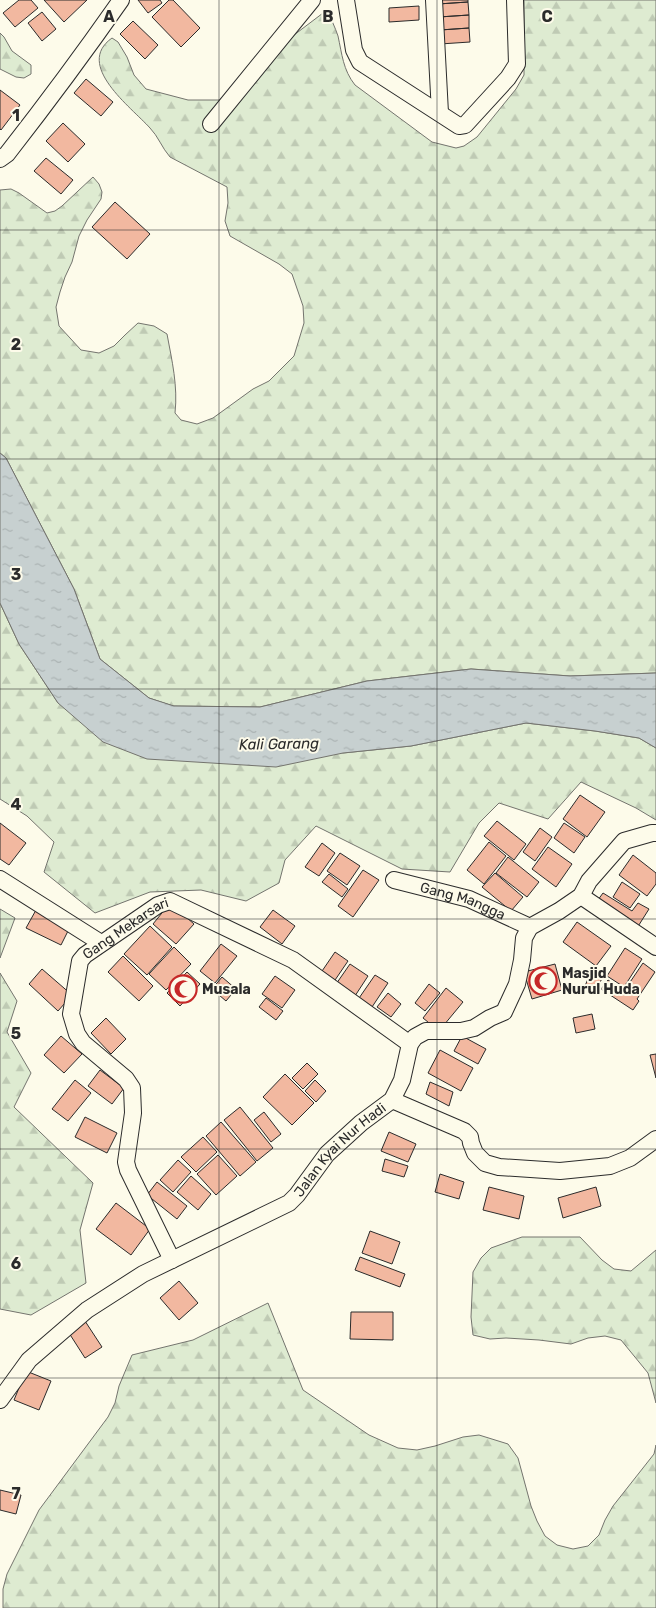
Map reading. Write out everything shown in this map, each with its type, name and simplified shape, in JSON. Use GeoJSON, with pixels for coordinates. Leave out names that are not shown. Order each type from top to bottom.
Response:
{"type":"FeatureCollection","features":[{"type":"Feature","properties":{"kind":"street"},"geometry":{"type":"LineString","coordinates":[[0,159],[7,154],[73,69],[121,0]]}},
{"type":"Feature","properties":{"kind":"street"},"geometry":{"type":"LineString","coordinates":[[211,124],[312,0]]}},
{"type":"Feature","properties":{"kind":"street"},"geometry":{"type":"LineString","coordinates":[[346,0],[354,50],[360,62],[459,126],[465,125],[508,78],[517,64],[515,0]]}},
{"type":"Feature","properties":{"kind":"street"},"geometry":{"type":"LineString","coordinates":[[434,0],[440,113]]}},
{"type":"Feature","properties":{"kind":"street"},"geometry":{"type":"LineString","coordinates":[[410,1044],[416,1037],[426,1032],[461,1031],[474,1028],[504,1012],[517,984],[524,938],[530,927],[581,896],[589,881],[624,841],[652,832],[656,833]]}},
{"type":"Feature","properties":{"kind":"street"},"geometry":{"type":"LineString","coordinates":[[0,879],[101,943]]}},
{"type":"Feature","properties":{"kind":"street","name":"Gang Mangga"},"geometry":{"type":"LineString","coordinates":[[394,880],[469,899],[530,927]]}},
{"type":"Feature","properties":{"kind":"street"},"geometry":{"type":"LineString","coordinates":[[581,896],[656,946]]}},
{"type":"Feature","properties":{"kind":"street","name":"Gang Mekarsari"},"geometry":{"type":"LineString","coordinates":[[172,1260],[128,1170],[126,1162],[133,1113],[132,1088],[126,1079],[83,1043],[77,1034],[71,1014],[80,961],[85,955],[158,905],[170,901],[175,902],[293,960],[410,1044]]}},
{"type":"Feature","properties":{"kind":"street","name":"Jalan Kyai Nur Hadi"},"geometry":{"type":"LineString","coordinates":[[0,1400],[29,1360],[87,1310],[143,1274],[289,1203],[327,1154],[361,1123],[392,1100],[402,1080],[410,1044]]}},
{"type":"Feature","properties":{"kind":"street"},"geometry":{"type":"LineString","coordinates":[[392,1100],[464,1130],[470,1137],[474,1153],[486,1163],[499,1167],[560,1172],[610,1166],[630,1158],[656,1138]]}},
{"type":"Feature","properties":{"kind":"green space"},"geometry":{"type":"Polygon","coordinates":[[[524,0],[656,0],[656,673],[570,676],[471,669],[367,681],[260,707],[173,706],[149,698],[100,659],[74,589],[6,458],[0,453],[0,190],[11,189],[47,213],[55,211],[62,206],[93,177],[99,184],[102,192],[101,199],[79,236],[72,262],[60,292],[56,307],[59,326],[81,350],[99,353],[114,346],[138,323],[154,326],[167,334],[175,383],[175,413],[181,420],[197,424],[213,418],[253,389],[269,381],[294,356],[304,323],[303,306],[292,274],[279,264],[230,236],[225,221],[228,203],[227,187],[170,157],[153,131],[110,85],[102,73],[99,61],[102,49],[112,38],[118,42],[127,57],[134,75],[146,89],[188,100],[234,100],[294,35],[327,10],[338,36],[345,68],[355,85],[432,142],[456,148],[464,146],[477,137],[516,89],[524,75],[524,0]]]}},
{"type":"Feature","properties":{"kind":"green space"},"geometry":{"type":"Polygon","coordinates":[[[0,33],[12,51],[31,65],[31,74],[24,78],[16,77],[0,69],[0,33]]]}},
{"type":"Feature","properties":{"kind":"green space"},"geometry":{"type":"Polygon","coordinates":[[[0,603],[19,644],[58,703],[343,753],[411,746],[526,723],[639,738],[656,748],[656,820],[636,808],[581,782],[548,819],[499,803],[479,823],[450,872],[402,869],[316,826],[285,860],[279,883],[246,901],[201,890],[150,892],[95,913],[44,872],[54,842],[27,816],[0,799],[0,603]]]}},
{"type":"Feature","properties":{"kind":"green space"},"geometry":{"type":"Polygon","coordinates":[[[0,909],[15,918],[0,958],[0,909]]]}},
{"type":"Feature","properties":{"kind":"green space"},"geometry":{"type":"Polygon","coordinates":[[[0,973],[17,1001],[7,1032],[31,1073],[14,1107],[93,1183],[80,1230],[86,1283],[31,1315],[0,1309],[0,973]]]}},
{"type":"Feature","properties":{"kind":"green space"},"geometry":{"type":"Polygon","coordinates":[[[522,1237],[580,1237],[602,1260],[614,1269],[631,1271],[656,1250],[656,1403],[648,1373],[621,1340],[605,1336],[588,1338],[571,1344],[539,1340],[490,1339],[473,1335],[471,1317],[473,1272],[481,1258],[491,1248],[522,1237]]]}},
{"type":"Feature","properties":{"kind":"green space"},"geometry":{"type":"Polygon","coordinates":[[[268,1303],[303,1390],[369,1435],[398,1448],[417,1450],[463,1437],[479,1435],[508,1444],[518,1458],[537,1521],[545,1536],[557,1545],[573,1549],[588,1546],[599,1535],[613,1506],[654,1454],[656,1445],[656,1608],[3,1608],[3,1589],[7,1574],[39,1510],[108,1417],[132,1355],[193,1340],[268,1303]]]}},
{"type":"Feature","properties":{"kind":"water","name":"Kali Garang"},"geometry":{"type":"Polygon","coordinates":[[[0,453],[6,458],[74,589],[100,659],[149,698],[174,706],[260,707],[367,681],[471,669],[570,676],[656,673],[656,748],[639,738],[526,723],[411,746],[343,753],[276,767],[147,759],[103,742],[58,703],[19,644],[0,603],[0,453]]]}},
{"type":"Feature","properties":{"kind":"building"},"geometry":{"type":"Polygon","coordinates":[[[19,0],[31,0],[38,8],[15,27],[3,13],[19,0]]]}},
{"type":"Feature","properties":{"kind":"building"},"geometry":{"type":"Polygon","coordinates":[[[44,0],[87,0],[64,22],[44,0]]]}},
{"type":"Feature","properties":{"kind":"building"},"geometry":{"type":"Polygon","coordinates":[[[138,0],[160,0],[162,3],[148,13],[138,0]]]}},
{"type":"Feature","properties":{"kind":"building"},"geometry":{"type":"Polygon","coordinates":[[[169,0],[173,0],[200,28],[181,47],[152,17],[169,0]]]}},
{"type":"Feature","properties":{"kind":"building"},"geometry":{"type":"Polygon","coordinates":[[[438,0],[468,0],[468,2],[438,4],[438,0]]]}},
{"type":"Feature","properties":{"kind":"building"},"geometry":{"type":"Polygon","coordinates":[[[468,2],[469,15],[439,17],[438,4],[468,2]]]}},
{"type":"Feature","properties":{"kind":"building"},"geometry":{"type":"Polygon","coordinates":[[[419,6],[419,20],[389,22],[389,8],[419,6]]]}},
{"type":"Feature","properties":{"kind":"building"},"geometry":{"type":"Polygon","coordinates":[[[42,12],[56,29],[42,41],[28,23],[42,12]]]}},
{"type":"Feature","properties":{"kind":"building"},"geometry":{"type":"Polygon","coordinates":[[[469,15],[469,28],[440,30],[439,17],[469,15]]]}},
{"type":"Feature","properties":{"kind":"building"},"geometry":{"type":"Polygon","coordinates":[[[133,21],[158,45],[145,59],[120,34],[133,21]]]}},
{"type":"Feature","properties":{"kind":"building"},"geometry":{"type":"Polygon","coordinates":[[[469,28],[470,42],[440,44],[440,30],[469,28]]]}},
{"type":"Feature","properties":{"kind":"building"},"geometry":{"type":"Polygon","coordinates":[[[86,79],[113,102],[101,116],[74,93],[86,79]]]}},
{"type":"Feature","properties":{"kind":"building"},"geometry":{"type":"Polygon","coordinates":[[[0,90],[20,105],[1,130],[0,129],[0,90]]]}},
{"type":"Feature","properties":{"kind":"building"},"geometry":{"type":"Polygon","coordinates":[[[63,123],[85,144],[68,162],[46,141],[63,123]]]}},
{"type":"Feature","properties":{"kind":"building"},"geometry":{"type":"Polygon","coordinates":[[[46,158],[73,180],[61,194],[34,171],[46,158]]]}},
{"type":"Feature","properties":{"kind":"building"},"geometry":{"type":"Polygon","coordinates":[[[115,202],[150,234],[127,259],[92,227],[115,202]]]}},
{"type":"Feature","properties":{"kind":"building"},"geometry":{"type":"Polygon","coordinates":[[[580,795],[605,812],[587,837],[563,819],[580,795]]]}},
{"type":"Feature","properties":{"kind":"building"},"geometry":{"type":"Polygon","coordinates":[[[497,821],[526,844],[514,860],[484,836],[497,821]]]}},
{"type":"Feature","properties":{"kind":"building"},"geometry":{"type":"Polygon","coordinates":[[[0,823],[26,843],[9,865],[0,859],[0,823]]]}},
{"type":"Feature","properties":{"kind":"building"},"geometry":{"type":"Polygon","coordinates":[[[564,823],[585,837],[574,853],[554,838],[564,823]]]}},
{"type":"Feature","properties":{"kind":"building"},"geometry":{"type":"Polygon","coordinates":[[[540,828],[552,837],[535,861],[523,852],[540,828]]]}},
{"type":"Feature","properties":{"kind":"building"},"geometry":{"type":"Polygon","coordinates":[[[489,842],[506,856],[484,884],[467,870],[489,842]]]}},
{"type":"Feature","properties":{"kind":"building"},"geometry":{"type":"Polygon","coordinates":[[[322,843],[335,853],[319,876],[305,867],[322,843]]]}},
{"type":"Feature","properties":{"kind":"building"},"geometry":{"type":"Polygon","coordinates":[[[548,847],[572,864],[556,887],[532,869],[548,847]]]}},
{"type":"Feature","properties":{"kind":"building"},"geometry":{"type":"Polygon","coordinates":[[[340,853],[360,866],[347,885],[327,871],[340,853]]]}},
{"type":"Feature","properties":{"kind":"building"},"geometry":{"type":"Polygon","coordinates":[[[633,855],[656,873],[656,884],[647,896],[619,875],[633,855]]]}},
{"type":"Feature","properties":{"kind":"building"},"geometry":{"type":"Polygon","coordinates":[[[508,857],[539,882],[527,897],[496,873],[508,857]]]}},
{"type":"Feature","properties":{"kind":"building"},"geometry":{"type":"Polygon","coordinates":[[[363,870],[379,880],[353,917],[338,906],[363,870]]]}},
{"type":"Feature","properties":{"kind":"building"},"geometry":{"type":"Polygon","coordinates":[[[495,873],[523,897],[511,911],[482,887],[495,873]]]}},
{"type":"Feature","properties":{"kind":"building"},"geometry":{"type":"Polygon","coordinates":[[[329,874],[348,889],[342,897],[322,882],[329,874]]]}},
{"type":"Feature","properties":{"kind":"building"},"geometry":{"type":"Polygon","coordinates":[[[622,882],[640,894],[630,908],[613,897],[622,882]]]}},
{"type":"Feature","properties":{"kind":"building"},"geometry":{"type":"Polygon","coordinates":[[[603,893],[632,911],[638,903],[649,909],[637,928],[595,904],[603,893]]]}},
{"type":"Feature","properties":{"kind":"building"},"geometry":{"type":"Polygon","coordinates":[[[170,903],[194,924],[176,944],[153,924],[170,903]]]}},
{"type":"Feature","properties":{"kind":"building"},"geometry":{"type":"Polygon","coordinates":[[[36,910],[70,927],[61,945],[26,928],[36,910]]]}},
{"type":"Feature","properties":{"kind":"building"},"geometry":{"type":"Polygon","coordinates":[[[273,910],[295,926],[282,944],[260,927],[273,910]]]}},
{"type":"Feature","properties":{"kind":"building"},"geometry":{"type":"Polygon","coordinates":[[[577,922],[611,946],[596,966],[563,942],[577,922]]]}},
{"type":"Feature","properties":{"kind":"building"},"geometry":{"type":"Polygon","coordinates":[[[150,926],[172,947],[147,975],[124,954],[150,926]]]}},
{"type":"Feature","properties":{"kind":"building"},"geometry":{"type":"Polygon","coordinates":[[[221,944],[237,956],[215,983],[200,971],[221,944]]]}},
{"type":"Feature","properties":{"kind":"building"},"geometry":{"type":"Polygon","coordinates":[[[174,947],[191,964],[166,990],[149,974],[174,947]]]}},
{"type":"Feature","properties":{"kind":"building"},"geometry":{"type":"Polygon","coordinates":[[[625,948],[642,959],[624,987],[607,976],[625,948]]]}},
{"type":"Feature","properties":{"kind":"building"},"geometry":{"type":"Polygon","coordinates":[[[335,952],[348,961],[333,983],[320,974],[335,952]]]}},
{"type":"Feature","properties":{"kind":"building"},"geometry":{"type":"Polygon","coordinates":[[[123,956],[153,986],[139,1001],[108,972],[123,956]]]}},
{"type":"Feature","properties":{"kind":"building"},"geometry":{"type":"Polygon","coordinates":[[[643,963],[655,972],[637,999],[639,1001],[633,1010],[601,989],[608,980],[624,991],[643,963]]]}},
{"type":"Feature","properties":{"kind":"building"},"geometry":{"type":"Polygon","coordinates":[[[350,964],[368,976],[353,999],[334,987],[350,964]]]}},
{"type":"Feature","properties":{"kind":"building","name":"Masjid Nurul Huda"},"geometry":{"type":"Polygon","coordinates":[[[555,964],[562,990],[532,999],[524,972],[555,964]]]}},
{"type":"Feature","properties":{"kind":"building"},"geometry":{"type":"Polygon","coordinates":[[[42,969],[72,995],[58,1011],[29,984],[42,969]]]}},
{"type":"Feature","properties":{"kind":"building"},"geometry":{"type":"Polygon","coordinates":[[[592,969],[604,974],[596,991],[585,986],[592,969]]]}},
{"type":"Feature","properties":{"kind":"building","name":"Musala"},"geometry":{"type":"Polygon","coordinates":[[[187,972],[200,984],[180,1006],[167,993],[187,972]]]}},
{"type":"Feature","properties":{"kind":"building"},"geometry":{"type":"Polygon","coordinates":[[[375,975],[388,983],[370,1010],[357,1001],[375,975]]]}},
{"type":"Feature","properties":{"kind":"building"},"geometry":{"type":"Polygon","coordinates":[[[275,976],[295,990],[282,1008],[262,994],[275,976]]]}},
{"type":"Feature","properties":{"kind":"building"},"geometry":{"type":"Polygon","coordinates":[[[222,977],[236,989],[226,1001],[212,989],[222,977]]]}},
{"type":"Feature","properties":{"kind":"building"},"geometry":{"type":"Polygon","coordinates":[[[429,984],[440,993],[425,1011],[415,1003],[429,984]]]}},
{"type":"Feature","properties":{"kind":"building"},"geometry":{"type":"Polygon","coordinates":[[[446,988],[463,1002],[439,1031],[423,1018],[446,988]]]}},
{"type":"Feature","properties":{"kind":"building"},"geometry":{"type":"Polygon","coordinates":[[[388,993],[401,1004],[391,1017],[377,1007],[388,993]]]}},
{"type":"Feature","properties":{"kind":"building"},"geometry":{"type":"Polygon","coordinates":[[[266,998],[283,1011],[276,1020],[259,1007],[266,998]]]}},
{"type":"Feature","properties":{"kind":"building"},"geometry":{"type":"Polygon","coordinates":[[[592,1014],[595,1029],[576,1033],[573,1018],[592,1014]]]}},
{"type":"Feature","properties":{"kind":"building"},"geometry":{"type":"Polygon","coordinates":[[[106,1018],[126,1039],[111,1054],[91,1033],[106,1018]]]}},
{"type":"Feature","properties":{"kind":"building"},"geometry":{"type":"Polygon","coordinates":[[[61,1036],[82,1054],[64,1073],[44,1055],[61,1036]]]}},
{"type":"Feature","properties":{"kind":"building"},"geometry":{"type":"Polygon","coordinates":[[[462,1036],[486,1049],[478,1064],[454,1051],[462,1036]]]}},
{"type":"Feature","properties":{"kind":"building"},"geometry":{"type":"Polygon","coordinates":[[[440,1050],[473,1068],[461,1091],[428,1073],[440,1050]]]}},
{"type":"Feature","properties":{"kind":"building"},"geometry":{"type":"Polygon","coordinates":[[[656,1054],[656,1078],[650,1055],[656,1054]]]}},
{"type":"Feature","properties":{"kind":"building"},"geometry":{"type":"Polygon","coordinates":[[[307,1063],[318,1074],[303,1089],[292,1078],[307,1063]]]}},
{"type":"Feature","properties":{"kind":"building"},"geometry":{"type":"Polygon","coordinates":[[[100,1070],[124,1088],[112,1104],[88,1086],[100,1070]]]}},
{"type":"Feature","properties":{"kind":"building"},"geometry":{"type":"Polygon","coordinates":[[[285,1074],[314,1103],[292,1125],[263,1097],[285,1074]]]}},
{"type":"Feature","properties":{"kind":"building"},"geometry":{"type":"Polygon","coordinates":[[[75,1080],[91,1093],[68,1121],[52,1109],[75,1080]]]}},
{"type":"Feature","properties":{"kind":"building"},"geometry":{"type":"Polygon","coordinates":[[[315,1080],[326,1091],[316,1102],[305,1091],[315,1080]]]}},
{"type":"Feature","properties":{"kind":"building"},"geometry":{"type":"Polygon","coordinates":[[[430,1082],[453,1092],[449,1106],[426,1094],[430,1082]]]}},
{"type":"Feature","properties":{"kind":"building"},"geometry":{"type":"Polygon","coordinates":[[[240,1107],[273,1148],[257,1161],[224,1120],[240,1107]]]}},
{"type":"Feature","properties":{"kind":"building"},"geometry":{"type":"Polygon","coordinates":[[[264,1112],[281,1134],[271,1142],[254,1120],[264,1112]]]}},
{"type":"Feature","properties":{"kind":"building"},"geometry":{"type":"Polygon","coordinates":[[[85,1117],[117,1133],[107,1153],[75,1137],[85,1117]]]}},
{"type":"Feature","properties":{"kind":"building"},"geometry":{"type":"Polygon","coordinates":[[[221,1122],[256,1162],[240,1176],[206,1136],[221,1122]]]}},
{"type":"Feature","properties":{"kind":"building"},"geometry":{"type":"Polygon","coordinates":[[[389,1132],[416,1144],[408,1162],[381,1151],[389,1132]]]}},
{"type":"Feature","properties":{"kind":"building"},"geometry":{"type":"Polygon","coordinates":[[[203,1137],[217,1152],[196,1172],[181,1157],[203,1137]]]}},
{"type":"Feature","properties":{"kind":"building"},"geometry":{"type":"Polygon","coordinates":[[[218,1155],[237,1176],[216,1195],[197,1174],[218,1155]]]}},
{"type":"Feature","properties":{"kind":"building"},"geometry":{"type":"Polygon","coordinates":[[[385,1159],[408,1166],[404,1177],[382,1171],[385,1159]]]}},
{"type":"Feature","properties":{"kind":"building"},"geometry":{"type":"Polygon","coordinates":[[[178,1160],[191,1172],[173,1192],[160,1180],[178,1160]]]}},
{"type":"Feature","properties":{"kind":"building"},"geometry":{"type":"Polygon","coordinates":[[[440,1174],[464,1182],[459,1199],[435,1192],[440,1174]]]}},
{"type":"Feature","properties":{"kind":"building"},"geometry":{"type":"Polygon","coordinates":[[[191,1176],[211,1194],[198,1210],[177,1192],[191,1176]]]}},
{"type":"Feature","properties":{"kind":"building"},"geometry":{"type":"Polygon","coordinates":[[[157,1182],[187,1206],[177,1219],[147,1195],[157,1182]]]}},
{"type":"Feature","properties":{"kind":"building"},"geometry":{"type":"Polygon","coordinates":[[[489,1187],[524,1196],[519,1219],[483,1210],[489,1187]]]}},
{"type":"Feature","properties":{"kind":"building"},"geometry":{"type":"Polygon","coordinates":[[[596,1187],[601,1206],[563,1218],[558,1198],[596,1187]]]}},
{"type":"Feature","properties":{"kind":"building"},"geometry":{"type":"Polygon","coordinates":[[[116,1203],[150,1229],[131,1255],[96,1229],[116,1203]]]}},
{"type":"Feature","properties":{"kind":"building"},"geometry":{"type":"Polygon","coordinates":[[[370,1231],[400,1242],[392,1264],[362,1253],[370,1231]]]}},
{"type":"Feature","properties":{"kind":"building"},"geometry":{"type":"Polygon","coordinates":[[[360,1257],[405,1274],[400,1287],[355,1270],[360,1257]]]}},
{"type":"Feature","properties":{"kind":"building"},"geometry":{"type":"Polygon","coordinates":[[[179,1281],[198,1303],[179,1320],[160,1298],[179,1281]]]}},
{"type":"Feature","properties":{"kind":"building"},"geometry":{"type":"Polygon","coordinates":[[[351,1312],[393,1312],[393,1340],[350,1339],[351,1312]]]}},
{"type":"Feature","properties":{"kind":"building"},"geometry":{"type":"Polygon","coordinates":[[[85,1321],[102,1347],[85,1358],[69,1333],[85,1321]]]}},
{"type":"Feature","properties":{"kind":"building"},"geometry":{"type":"Polygon","coordinates":[[[26,1371],[51,1381],[39,1410],[14,1400],[26,1371]]]}},
{"type":"Feature","properties":{"kind":"building"},"geometry":{"type":"Polygon","coordinates":[[[0,1490],[21,1495],[16,1514],[0,1510],[0,1490]]]}},
{"type":"Feature","properties":{"kind":"place","name":"Masjid Nurul Huda"},"geometry":{"type":"Point","coordinates":[543,981]}},
{"type":"Feature","properties":{"kind":"place","name":"Musala"},"geometry":{"type":"Point","coordinates":[183,989]}}]}
